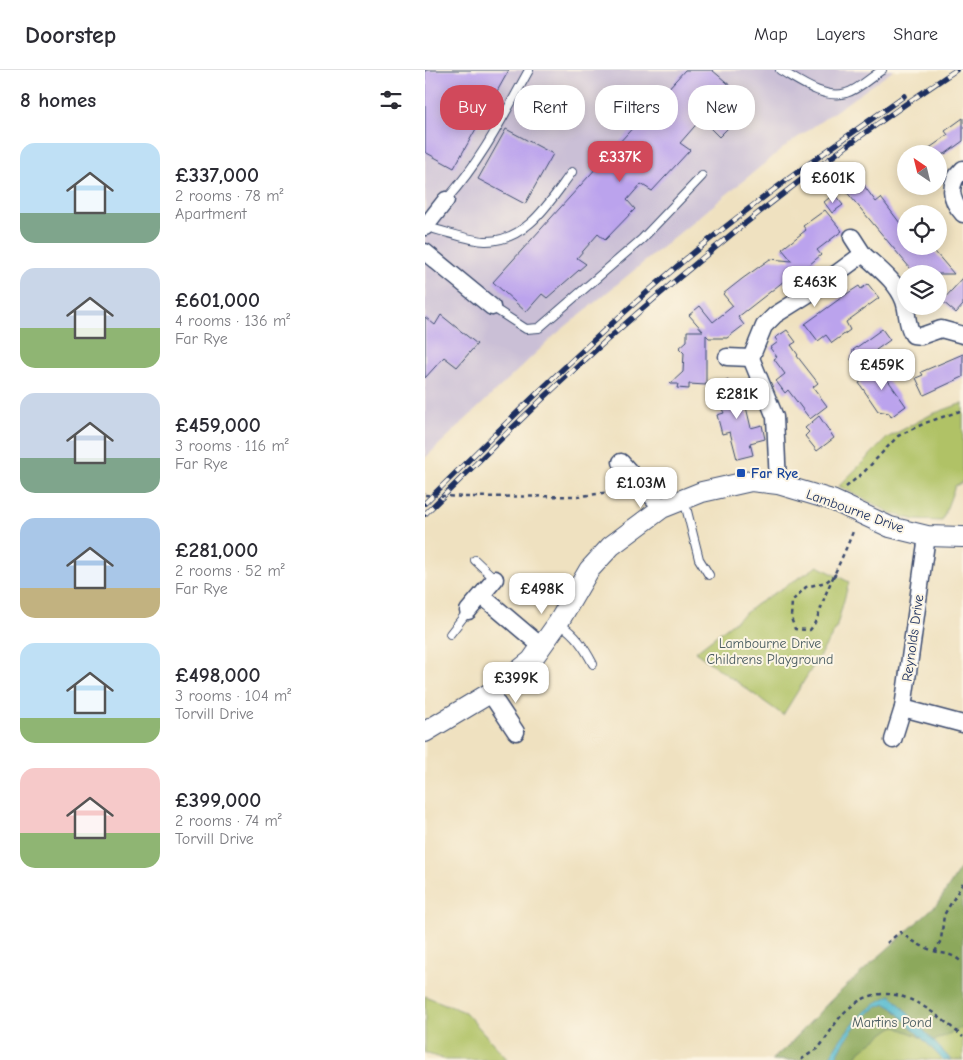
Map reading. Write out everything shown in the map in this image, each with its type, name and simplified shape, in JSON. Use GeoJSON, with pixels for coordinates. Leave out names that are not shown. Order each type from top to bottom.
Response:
{"type":"FeatureCollection","features":[{"type":"Feature","properties":{"kind":"street"},"geometry":{"type":"LineString","coordinates":[[963,169],[954,180],[951,191],[953,201],[963,214]]}},
{"type":"Feature","properties":{"kind":"street"},"geometry":{"type":"LineString","coordinates":[[425,227],[446,200]]}},
{"type":"Feature","properties":{"kind":"street"},"geometry":{"type":"LineString","coordinates":[[852,238],[863,254],[899,290],[907,310],[909,325],[913,335],[921,336],[941,329],[963,334]]}},
{"type":"Feature","properties":{"kind":"street"},"geometry":{"type":"LineString","coordinates":[[425,252],[492,307]]}},
{"type":"Feature","properties":{"kind":"street"},"geometry":{"type":"LineString","coordinates":[[778,484],[775,417],[751,358],[764,326],[775,315],[810,294],[863,254]]}},
{"type":"Feature","properties":{"kind":"street"},"geometry":{"type":"LineString","coordinates":[[727,357],[751,358]]}},
{"type":"Feature","properties":{"kind":"street"},"geometry":{"type":"LineString","coordinates":[[621,462],[662,508]]}},
{"type":"Feature","properties":{"kind":"street","name":"Lambourne Drive"},"geometry":{"type":"LineString","coordinates":[[425,732],[490,693],[531,661],[558,623],[589,570],[611,546],[662,508],[684,498],[751,481],[778,484],[832,500],[890,527],[927,536],[963,537]]}},
{"type":"Feature","properties":{"kind":"street","name":"Reynolds Drive"},"geometry":{"type":"LineString","coordinates":[[893,740],[903,708],[927,536]]}},
{"type":"Feature","properties":{"kind":"street"},"geometry":{"type":"LineString","coordinates":[[468,610],[495,579]]}},
{"type":"Feature","properties":{"kind":"street"},"geometry":{"type":"LineString","coordinates":[[481,596],[541,646]]}},
{"type":"Feature","properties":{"kind":"street"},"geometry":{"type":"LineString","coordinates":[[490,693],[516,732]]}},
{"type":"Feature","properties":{"kind":"street"},"geometry":{"type":"LineString","coordinates":[[903,708],[963,724]]}},
{"type":"Feature","properties":{"kind":"lane"},"geometry":{"type":"LineString","coordinates":[[446,200],[469,175],[484,152],[529,70]]}},
{"type":"Feature","properties":{"kind":"lane"},"geometry":{"type":"LineString","coordinates":[[785,71],[820,91],[840,94],[847,93],[882,70]]}},
{"type":"Feature","properties":{"kind":"lane"},"geometry":{"type":"LineString","coordinates":[[425,227],[485,241],[513,235],[535,221],[573,172]]}},
{"type":"Feature","properties":{"kind":"lane"},"geometry":{"type":"LineString","coordinates":[[492,307],[526,329],[539,328],[642,239],[702,176]]}},
{"type":"Feature","properties":{"kind":"lane"},"geometry":{"type":"LineString","coordinates":[[684,498],[699,559],[709,575]]}},
{"type":"Feature","properties":{"kind":"lane"},"geometry":{"type":"LineString","coordinates":[[475,560],[495,579]]}},
{"type":"Feature","properties":{"kind":"lane"},"geometry":{"type":"LineString","coordinates":[[450,634],[468,610]]}},
{"type":"Feature","properties":{"kind":"lane"},"geometry":{"type":"LineString","coordinates":[[558,623],[571,632],[584,647],[593,664]]}},
{"type":"Feature","properties":{"kind":"path"},"geometry":{"type":"LineString","coordinates":[[832,500],[864,472],[898,436],[925,423],[963,410]]}},
{"type":"Feature","properties":{"kind":"path"},"geometry":{"type":"LineString","coordinates":[[425,495],[465,497],[581,496],[643,488]]}},
{"type":"Feature","properties":{"kind":"path"},"geometry":{"type":"LineString","coordinates":[[836,574],[826,582],[805,587],[792,601],[791,618],[795,629],[810,630],[819,619],[827,591],[836,574],[860,514]]}},
{"type":"Feature","properties":{"kind":"path"},"geometry":{"type":"LineString","coordinates":[[935,952],[941,940],[944,915],[963,883]]}},
{"type":"Feature","properties":{"kind":"path"},"geometry":{"type":"LineString","coordinates":[[887,943],[900,932],[915,944],[935,952],[953,954],[963,963]]}},
{"type":"Feature","properties":{"kind":"path"},"geometry":{"type":"LineString","coordinates":[[801,1060],[819,1046],[849,1008],[859,1001],[881,994],[903,996],[925,1006],[963,1037]]}},
{"type":"Feature","properties":{"kind":"shaded area"},"geometry":{"type":"Polygon","coordinates":[[[425,70],[894,70],[787,145],[555,335],[425,458],[425,70]]]}},
{"type":"Feature","properties":{"kind":"green space"},"geometry":{"type":"Polygon","coordinates":[[[963,403],[963,482],[955,486],[942,521],[916,520],[893,514],[839,486],[887,438],[932,414],[963,403]]]}},
{"type":"Feature","properties":{"kind":"green space","name":"Lambourne Drive Childrens Playground"},"geometry":{"type":"Polygon","coordinates":[[[818,566],[849,582],[836,629],[783,715],[695,652],[757,604],[818,566]]]}},
{"type":"Feature","properties":{"kind":"green space"},"geometry":{"type":"Polygon","coordinates":[[[963,864],[963,1030],[961,1028],[932,1042],[894,1026],[860,1051],[854,1060],[771,1060],[788,1046],[832,999],[938,903],[963,864]]]}},
{"type":"Feature","properties":{"kind":"green space"},"geometry":{"type":"Polygon","coordinates":[[[425,996],[465,1012],[508,1060],[446,1060],[425,1053],[425,996]]]}},
{"type":"Feature","properties":{"kind":"green space","name":"Martins Pond"},"geometry":{"type":"Polygon","coordinates":[[[832,999],[963,1021],[963,1060],[771,1060],[788,1046],[832,999]]]}},
{"type":"Feature","properties":{"kind":"water"},"geometry":{"type":"Polygon","coordinates":[[[891,995],[951,1060],[943,1060],[893,1008],[886,1004],[869,1012],[855,1026],[835,1060],[828,1060],[854,1022],[871,1007],[891,995]]]}},
{"type":"Feature","properties":{"kind":"building"},"geometry":{"type":"Polygon","coordinates":[[[425,70],[509,70],[501,85],[440,85],[440,130],[475,130],[454,168],[425,152],[425,70]]]}},
{"type":"Feature","properties":{"kind":"building"},"geometry":{"type":"Polygon","coordinates":[[[685,70],[712,70],[730,85],[688,85],[688,130],[691,130],[680,143],[690,150],[652,191],[641,184],[627,200],[635,209],[605,240],[598,234],[577,258],[586,264],[547,298],[542,294],[526,312],[493,282],[631,130],[678,130],[678,85],[671,85],[685,70]]]}},
{"type":"Feature","properties":{"kind":"building"},"geometry":{"type":"Polygon","coordinates":[[[963,118],[963,141],[947,153],[947,145],[934,145],[948,135],[945,131],[963,118]]]}},
{"type":"Feature","properties":{"kind":"building"},"geometry":{"type":"Polygon","coordinates":[[[506,129],[553,154],[525,204],[478,179],[506,129]]]}},
{"type":"Feature","properties":{"kind":"building"},"geometry":{"type":"Polygon","coordinates":[[[712,130],[726,130],[719,137],[712,130]]]}},
{"type":"Feature","properties":{"kind":"building"},"geometry":{"type":"Polygon","coordinates":[[[859,179],[876,202],[881,198],[897,219],[897,252],[845,190],[859,179]]]}},
{"type":"Feature","properties":{"kind":"building"},"geometry":{"type":"Polygon","coordinates":[[[834,194],[843,205],[832,213],[824,202],[834,194]]]}},
{"type":"Feature","properties":{"kind":"building"},"geometry":{"type":"Polygon","coordinates":[[[825,210],[842,231],[817,250],[821,255],[786,284],[784,281],[738,317],[744,325],[727,338],[709,338],[706,335],[706,385],[689,384],[689,389],[677,388],[678,384],[670,384],[683,372],[684,353],[679,348],[687,341],[687,331],[703,331],[689,315],[700,306],[713,322],[733,306],[723,294],[742,279],[770,259],[792,261],[782,249],[806,230],[803,226],[825,210]]]}},
{"type":"Feature","properties":{"kind":"building"},"geometry":{"type":"Polygon","coordinates":[[[899,255],[938,255],[946,265],[908,265],[899,255]]]}},
{"type":"Feature","properties":{"kind":"building"},"geometry":{"type":"Polygon","coordinates":[[[947,266],[954,274],[947,274],[947,266]]]}},
{"type":"Feature","properties":{"kind":"building"},"geometry":{"type":"Polygon","coordinates":[[[963,278],[963,305],[956,313],[947,305],[947,296],[963,278]]]}},
{"type":"Feature","properties":{"kind":"building"},"geometry":{"type":"Polygon","coordinates":[[[868,284],[879,298],[846,322],[850,330],[832,343],[826,335],[818,341],[805,324],[859,286],[861,289],[868,284]]]}},
{"type":"Feature","properties":{"kind":"building"},"geometry":{"type":"Polygon","coordinates":[[[441,315],[477,344],[457,367],[444,357],[425,378],[425,317],[435,325],[441,315]]]}},
{"type":"Feature","properties":{"kind":"building"},"geometry":{"type":"Polygon","coordinates":[[[882,329],[890,340],[876,350],[882,358],[874,364],[851,360],[853,350],[882,329]]]}},
{"type":"Feature","properties":{"kind":"building"},"geometry":{"type":"Polygon","coordinates":[[[787,330],[796,342],[791,345],[797,356],[818,383],[813,387],[827,406],[810,419],[788,390],[785,393],[776,381],[785,374],[774,359],[777,357],[770,348],[778,342],[775,338],[787,330]]]}},
{"type":"Feature","properties":{"kind":"building"},"geometry":{"type":"Polygon","coordinates":[[[963,354],[963,377],[924,395],[916,378],[923,375],[921,372],[963,354]]]}},
{"type":"Feature","properties":{"kind":"building"},"geometry":{"type":"Polygon","coordinates":[[[881,363],[888,373],[885,376],[906,406],[891,417],[889,413],[878,411],[859,383],[865,379],[863,376],[881,363]]]}},
{"type":"Feature","properties":{"kind":"building"},"geometry":{"type":"Polygon","coordinates":[[[728,380],[731,385],[734,383],[746,407],[751,428],[762,425],[765,439],[750,443],[753,455],[737,459],[730,432],[722,434],[717,415],[724,413],[712,388],[728,380]]]}},
{"type":"Feature","properties":{"kind":"building"},"geometry":{"type":"Polygon","coordinates":[[[819,416],[834,438],[817,451],[805,436],[809,432],[805,428],[819,416]]]}},
{"type":"Feature","properties":{"kind":"railway"},"geometry":{"type":"LineString","coordinates":[[425,514],[566,377],[659,295],[804,178],[956,70]]}},
{"type":"Feature","properties":{"kind":"railway"},"geometry":{"type":"LineString","coordinates":[[425,503],[582,351],[681,263],[763,198],[904,96]]}},
{"type":"Feature","properties":{"kind":"place","name":"Far Rye"},"geometry":{"type":"Point","coordinates":[741,473]}}]}
